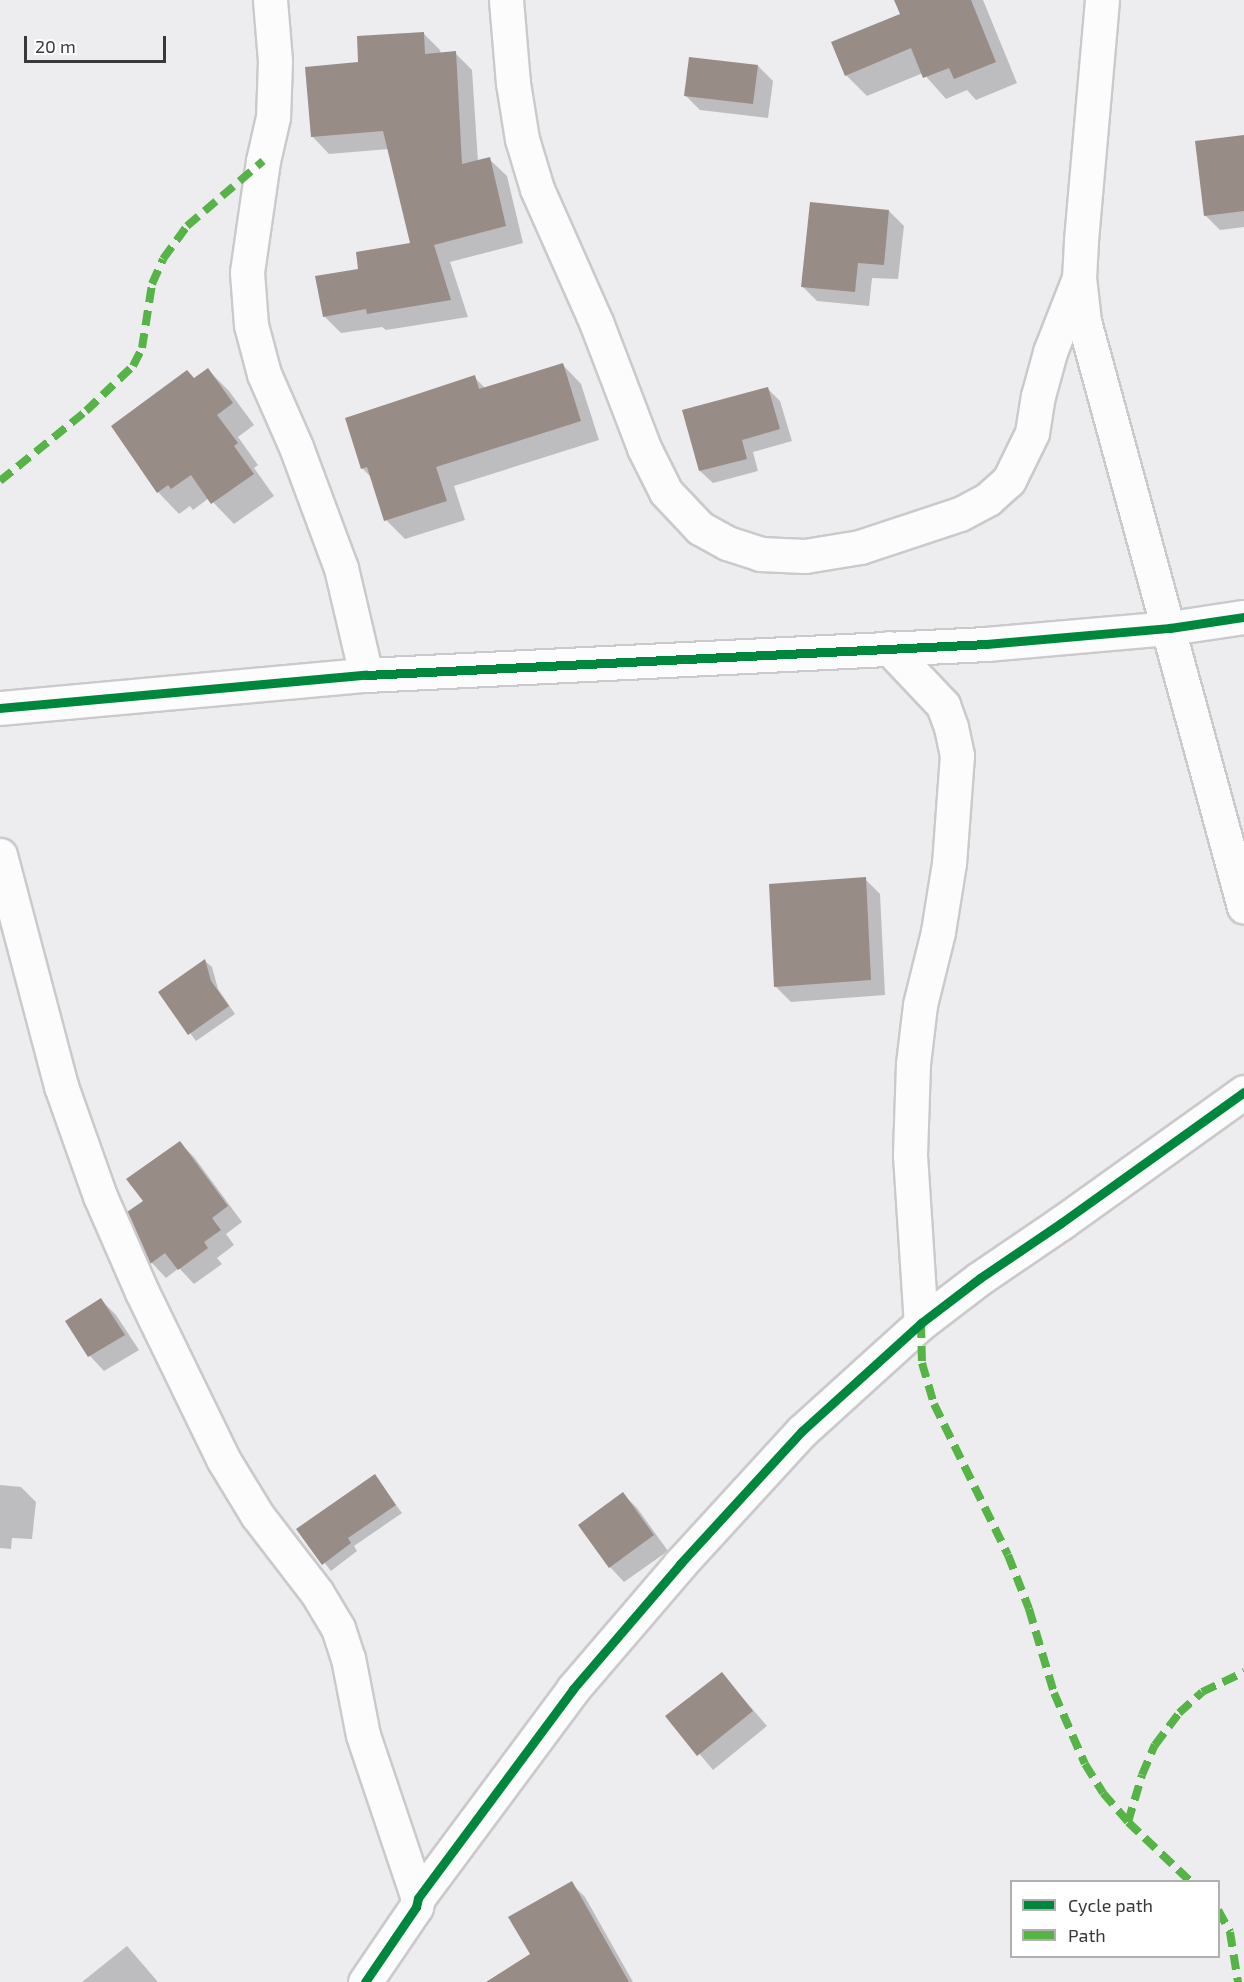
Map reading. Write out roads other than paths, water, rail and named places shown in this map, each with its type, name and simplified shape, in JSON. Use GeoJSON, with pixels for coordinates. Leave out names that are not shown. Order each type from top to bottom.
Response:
{"type":"FeatureCollection","features":[{"type":"Feature","properties":{"kind":"street"},"geometry":{"type":"LineString","coordinates":[[270,0],[275,62],[273,117],[263,161],[248,272],[250,325],[264,374],[296,447],[341,568],[366,675]]}},
{"type":"Feature","properties":{"kind":"street"},"geometry":{"type":"LineString","coordinates":[[506,0],[513,83],[522,139],[537,189],[596,322],[644,448],[666,492],[700,528],[727,543],[760,554],[805,556],[860,548],[960,514],[988,499],[1009,480],[1032,433],[1038,396],[1050,352],[1079,278]]}},
{"type":"Feature","properties":{"kind":"street"},"geometry":{"type":"LineString","coordinates":[[1102,0],[1079,278],[1084,321],[1170,628],[1244,907]]}},
{"type":"Feature","properties":{"kind":"street"},"geometry":{"type":"LineString","coordinates":[[0,708],[366,675],[986,644],[1170,628],[1244,616]]}},
{"type":"Feature","properties":{"kind":"street"},"geometry":{"type":"LineString","coordinates":[[890,648],[943,705],[957,755],[949,862],[938,932],[920,1005],[913,1064],[910,1155],[921,1323]]}},
{"type":"Feature","properties":{"kind":"street"},"geometry":{"type":"LineString","coordinates":[[0,855],[62,1086],[100,1196],[142,1292],[223,1459],[257,1515],[317,1593],[338,1628],[348,1658],[363,1735],[418,1898]]}},
{"type":"Feature","properties":{"kind":"street"},"geometry":{"type":"LineString","coordinates":[[365,1982],[416,1907],[418,1898],[573,1689],[681,1564],[802,1431],[921,1323],[980,1278],[1244,1092]]}}]}
